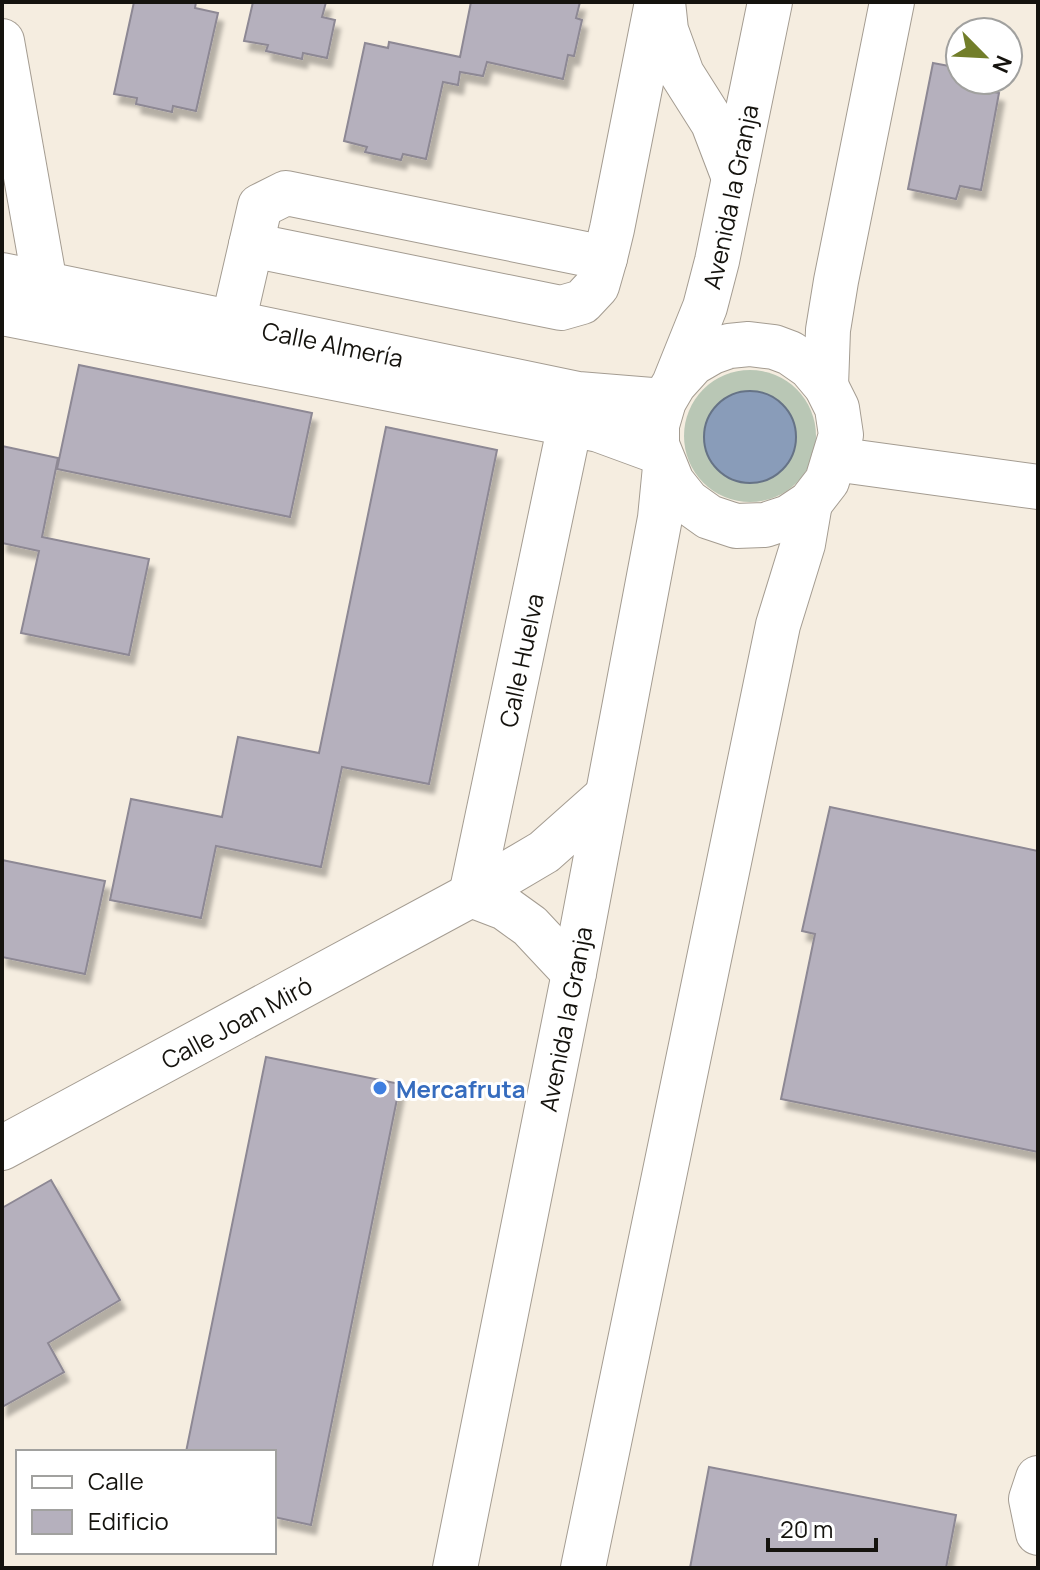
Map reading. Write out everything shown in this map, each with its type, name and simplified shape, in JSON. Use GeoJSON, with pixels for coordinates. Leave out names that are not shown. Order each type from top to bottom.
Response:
{"type":"FeatureCollection","features":[{"type":"Feature","properties":{"kind":"street"},"geometry":{"type":"LineString","coordinates":[[251,245],[561,308],[582,302],[597,286],[605,258],[657,2]]}},
{"type":"Feature","properties":{"kind":"street"},"geometry":{"type":"LineString","coordinates":[[663,2],[666,30],[682,74],[713,123],[734,178]]}},
{"type":"Feature","properties":{"kind":"street","name":"Avenida la Granja"},"geometry":{"type":"LineString","coordinates":[[455,1568],[574,973],[660,518],[662,460],[657,445],[657,425],[705,307],[770,2]]}},
{"type":"Feature","properties":{"kind":"street"},"geometry":{"type":"LineString","coordinates":[[826,386],[828,330],[836,281],[892,2]]}},
{"type":"Feature","properties":{"kind":"street"},"geometry":{"type":"LineString","coordinates":[[2,41],[45,284]]}},
{"type":"Feature","properties":{"kind":"street"},"geometry":{"type":"LineString","coordinates":[[233,323],[260,206],[286,193],[605,258]]}},
{"type":"Feature","properties":{"kind":"street","name":"Calle Almería"},"geometry":{"type":"LineString","coordinates":[[2,275],[578,394],[607,398],[669,393]]}},
{"type":"Feature","properties":{"kind":"street","name":"Calle Almería"},"geometry":{"type":"LineString","coordinates":[[2,313],[599,430],[662,460]]}},
{"type":"Feature","properties":{"kind":"street"},"geometry":{"type":"LineString","coordinates":[[662,460],[672,482],[688,502],[709,517],[736,526],[765,525],[789,517],[810,503],[827,481],[841,435],[837,408],[826,386],[810,367],[790,353],[774,347],[749,344],[712,352],[693,363],[669,393]]}},
{"type":"Feature","properties":{"kind":"street","name":"Calle Huelva"},"geometry":{"type":"LineString","coordinates":[[471,895],[570,424]]}},
{"type":"Feature","properties":{"kind":"street"},"geometry":{"type":"LineString","coordinates":[[834,459],[1038,487]]}},
{"type":"Feature","properties":{"kind":"street"},"geometry":{"type":"LineString","coordinates":[[583,1568],[778,625],[803,544],[810,503]]}},
{"type":"Feature","properties":{"kind":"street","name":"Calle Joan Miró"},"geometry":{"type":"LineString","coordinates":[[2,1148],[471,895],[544,852],[607,796]]}},
{"type":"Feature","properties":{"kind":"street"},"geometry":{"type":"LineString","coordinates":[[471,895],[505,908],[530,926],[574,973]]}},
{"type":"Feature","properties":{"kind":"street"},"geometry":{"type":"LineString","coordinates":[[1038,1478],[1031,1499],[1038,1533]]}},
{"type":"Feature","properties":{"kind":"green space"},"geometry":{"type":"Polygon","coordinates":[[[750,370],[775,375],[797,389],[811,411],[816,436],[811,461],[797,483],[775,497],[750,502],[725,497],[703,483],[689,461],[684,436],[689,411],[703,389],[725,375],[750,370]]]}},
{"type":"Feature","properties":{"kind":"water"},"geometry":{"type":"Polygon","coordinates":[[[750,391],[768,394],[783,404],[793,419],[796,437],[793,455],[783,470],[768,480],[750,483],[732,480],[717,470],[707,455],[704,437],[707,419],[717,404],[732,394],[750,391]]]}},
{"type":"Feature","properties":{"kind":"building"},"geometry":{"type":"Polygon","coordinates":[[[134,2],[196,2],[195,8],[218,13],[196,111],[173,106],[172,112],[136,104],[137,98],[114,94],[134,2]]]}},
{"type":"Feature","properties":{"kind":"building"},"geometry":{"type":"Polygon","coordinates":[[[253,2],[326,2],[322,17],[335,20],[327,58],[303,53],[302,59],[266,51],[268,45],[244,41],[253,2]]]}},
{"type":"Feature","properties":{"kind":"building"},"geometry":{"type":"Polygon","coordinates":[[[471,2],[580,2],[576,18],[582,20],[574,56],[568,55],[563,79],[487,62],[483,76],[460,72],[458,85],[443,82],[426,159],[403,154],[401,160],[365,152],[367,147],[344,141],[365,43],[388,48],[389,42],[460,57],[471,2]]]}},
{"type":"Feature","properties":{"kind":"building"},"geometry":{"type":"Polygon","coordinates":[[[933,63],[944,65],[944,96],[998,96],[981,190],[960,186],[956,199],[908,189],[933,63]]]}},
{"type":"Feature","properties":{"kind":"building"},"geometry":{"type":"Polygon","coordinates":[[[79,365],[312,413],[290,517],[57,469],[79,365]]]}},
{"type":"Feature","properties":{"kind":"building"},"geometry":{"type":"Polygon","coordinates":[[[386,427],[497,450],[429,784],[342,767],[321,867],[216,846],[201,918],[110,900],[131,799],[222,817],[238,737],[319,753],[386,427]]]}},
{"type":"Feature","properties":{"kind":"building"},"geometry":{"type":"Polygon","coordinates":[[[2,446],[58,458],[42,537],[149,559],[129,655],[21,633],[39,551],[2,543],[2,446]]]}},
{"type":"Feature","properties":{"kind":"building"},"geometry":{"type":"Polygon","coordinates":[[[830,807],[1038,851],[1038,1152],[781,1099],[815,934],[802,931],[830,807]]]}},
{"type":"Feature","properties":{"kind":"building"},"geometry":{"type":"Polygon","coordinates":[[[2,860],[105,881],[85,974],[2,957],[2,860]]]}},
{"type":"Feature","properties":{"kind":"building"},"geometry":{"type":"Polygon","coordinates":[[[266,1057],[400,1084],[311,1525],[276,1517],[276,1450],[186,1450],[266,1057]]]}},
{"type":"Feature","properties":{"kind":"building"},"geometry":{"type":"Polygon","coordinates":[[[51,1180],[120,1300],[48,1343],[64,1372],[2,1407],[2,1208],[51,1180]]]}},
{"type":"Feature","properties":{"kind":"building"},"geometry":{"type":"Polygon","coordinates":[[[709,1467],[956,1515],[946,1568],[690,1568],[709,1467]]]}},
{"type":"Feature","properties":{"kind":"place","name":"Mercafruta"},"geometry":{"type":"Point","coordinates":[380,1088]}}]}
